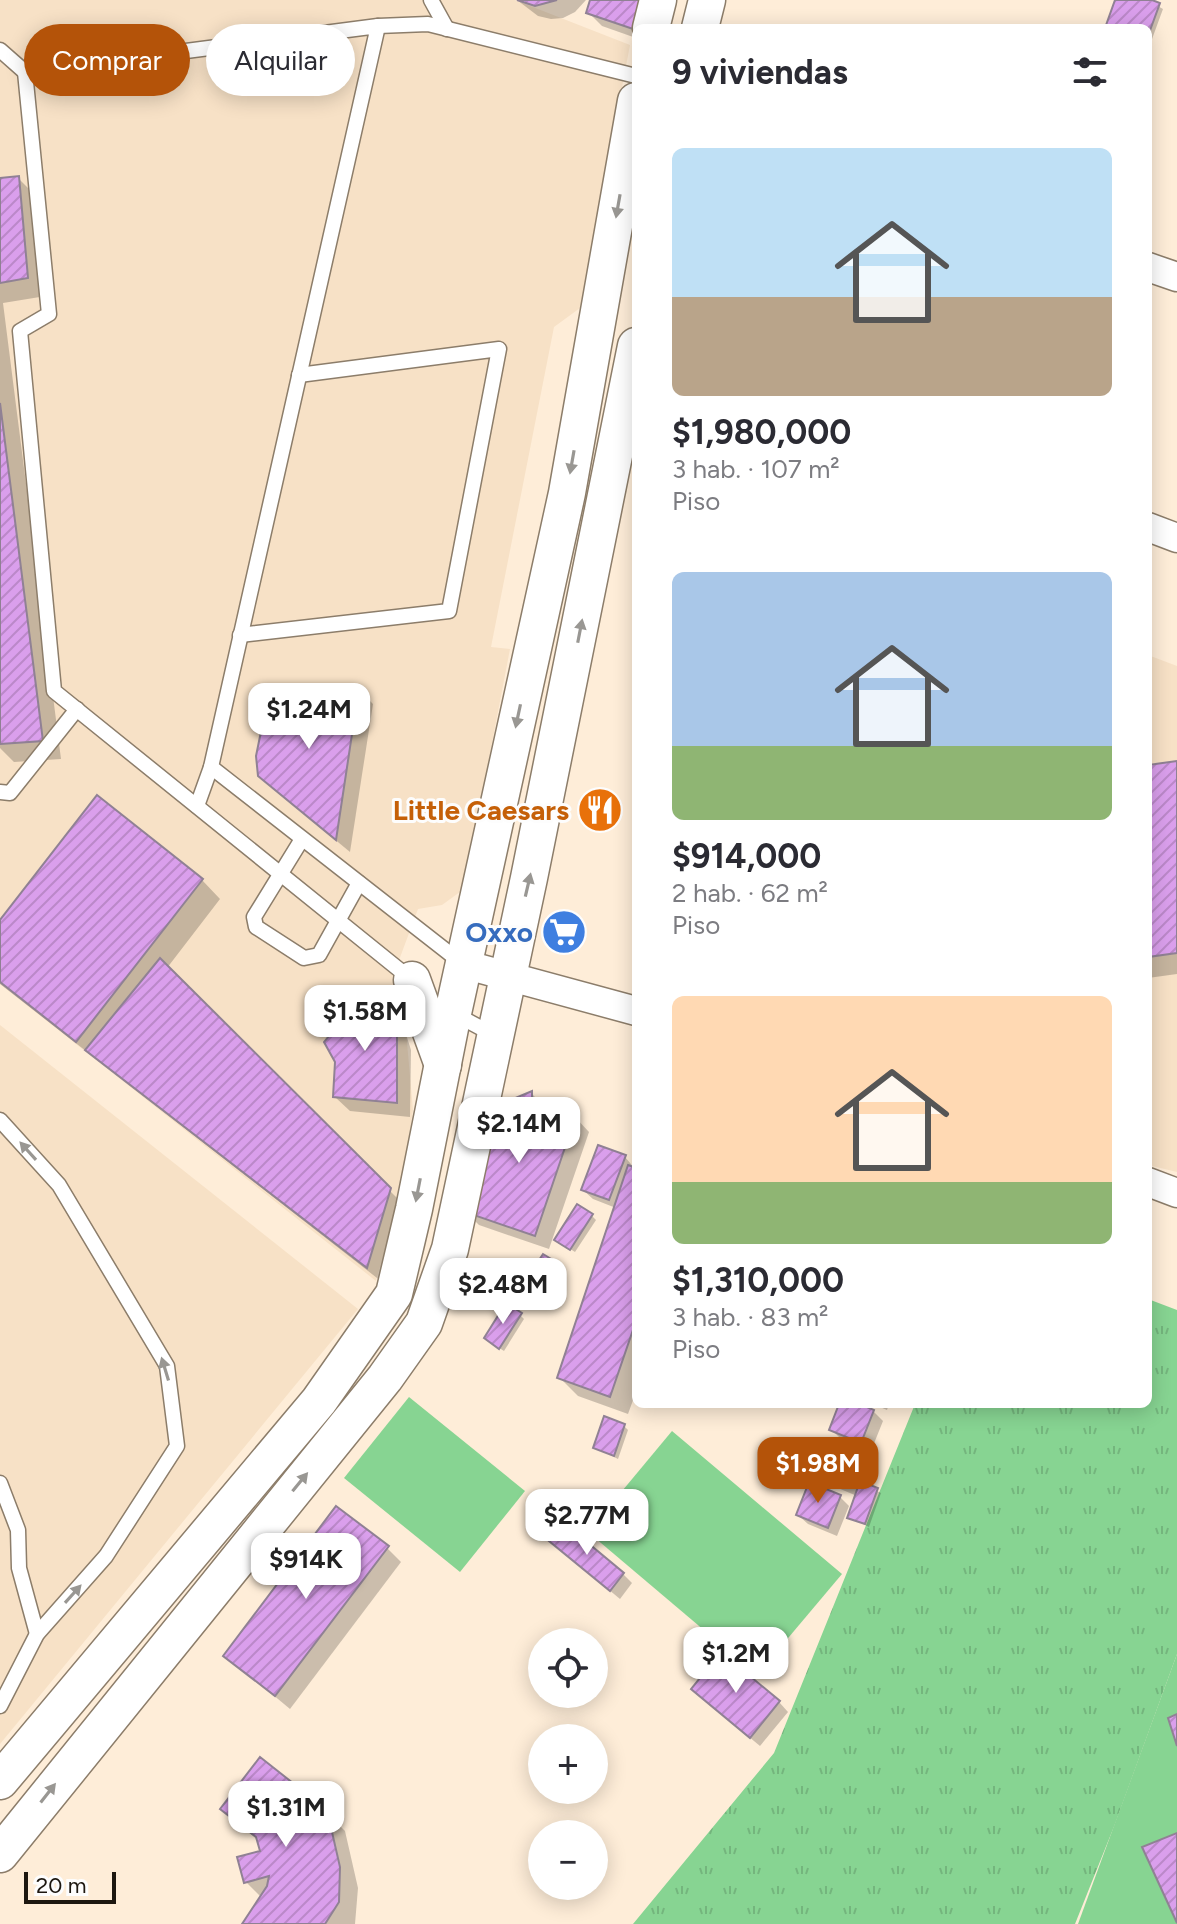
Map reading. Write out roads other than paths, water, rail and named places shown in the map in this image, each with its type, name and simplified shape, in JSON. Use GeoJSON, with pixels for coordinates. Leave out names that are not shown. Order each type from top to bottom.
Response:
{"type":"FeatureCollection","features":[{"type":"Feature","properties":{"kind":"street"},"geometry":{"type":"LineString","coordinates":[[652,24],[658,0]]}},
{"type":"Feature","properties":{"kind":"street"},"geometry":{"type":"LineString","coordinates":[[701,24],[707,0]]}},
{"type":"Feature","properties":{"kind":"street"},"geometry":{"type":"LineString","coordinates":[[0,1781],[319,1401],[394,1294],[443,1065],[435,999],[463,964],[567,493],[632,124]]}},
{"type":"Feature","properties":{"kind":"street"},"geometry":{"type":"LineString","coordinates":[[1152,268],[1177,277]]}},
{"type":"Feature","properties":{"kind":"street"},"geometry":{"type":"LineString","coordinates":[[0,1854],[385,1378],[424,1323],[450,1249],[529,878],[632,366]]}},
{"type":"Feature","properties":{"kind":"street"},"geometry":{"type":"LineString","coordinates":[[1152,529],[1177,538]]}},
{"type":"Feature","properties":{"kind":"street"},"geometry":{"type":"LineString","coordinates":[[463,964],[632,1010]]}},
{"type":"Feature","properties":{"kind":"street"},"geometry":{"type":"LineString","coordinates":[[435,999],[443,1065]]}},
{"type":"Feature","properties":{"kind":"street"},"geometry":{"type":"LineString","coordinates":[[1152,1184],[1177,1193]]}},
{"type":"Feature","properties":{"kind":"lane"},"geometry":{"type":"LineString","coordinates":[[431,0],[447,29]]}},
{"type":"Feature","properties":{"kind":"lane"},"geometry":{"type":"LineString","coordinates":[[190,50],[378,26],[428,24],[632,75]]}},
{"type":"Feature","properties":{"kind":"lane"},"geometry":{"type":"LineString","coordinates":[[197,806],[211,767],[378,26]]}},
{"type":"Feature","properties":{"kind":"lane"},"geometry":{"type":"LineString","coordinates":[[0,50],[24,71]]}},
{"type":"Feature","properties":{"kind":"lane"},"geometry":{"type":"LineString","coordinates":[[27,96],[49,314],[20,331],[54,691],[435,999],[495,1035]]}},
{"type":"Feature","properties":{"kind":"lane"},"geometry":{"type":"LineString","coordinates":[[240,635],[449,611],[499,349],[299,375]]}},
{"type":"Feature","properties":{"kind":"lane"},"geometry":{"type":"LineString","coordinates":[[0,792],[10,793],[77,709]]}},
{"type":"Feature","properties":{"kind":"lane"},"geometry":{"type":"LineString","coordinates":[[211,767],[463,964]]}},
{"type":"Feature","properties":{"kind":"lane"},"geometry":{"type":"LineString","coordinates":[[302,839],[254,917],[256,927],[304,958],[319,955],[359,883]]}},
{"type":"Feature","properties":{"kind":"lane"},"geometry":{"type":"LineString","coordinates":[[0,1120],[59,1185],[167,1366],[177,1446],[106,1556],[37,1634],[0,1706]]}},
{"type":"Feature","properties":{"kind":"lane"},"geometry":{"type":"LineString","coordinates":[[0,1483],[18,1530],[19,1568],[37,1634]]}},
{"type":"Feature","properties":{"kind":"place","name":"Little Caesars"},"geometry":{"type":"Point","coordinates":[600,810]}},
{"type":"Feature","properties":{"kind":"place","name":"Oxxo"},"geometry":{"type":"Point","coordinates":[564,932]}}]}
